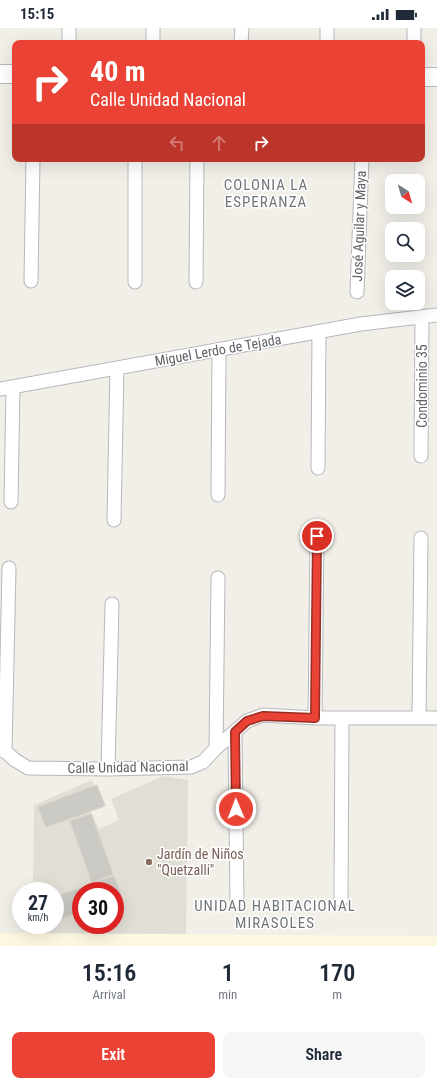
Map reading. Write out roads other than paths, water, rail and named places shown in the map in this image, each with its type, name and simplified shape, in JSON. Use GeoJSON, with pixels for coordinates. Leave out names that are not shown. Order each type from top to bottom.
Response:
{"type":"FeatureCollection","features":[{"type":"Feature","properties":{"kind":"street"},"geometry":{"type":"LineString","coordinates":[[69,28],[69,40]]}},
{"type":"Feature","properties":{"kind":"street"},"geometry":{"type":"LineString","coordinates":[[153,28],[153,40]]}},
{"type":"Feature","properties":{"kind":"street"},"geometry":{"type":"LineString","coordinates":[[241,40],[242,28]]}},
{"type":"Feature","properties":{"kind":"street"},"geometry":{"type":"LineString","coordinates":[[327,28],[327,40]]}},
{"type":"Feature","properties":{"kind":"street"},"geometry":{"type":"LineString","coordinates":[[414,28],[414,40]]}},
{"type":"Feature","properties":{"kind":"street"},"geometry":{"type":"LineString","coordinates":[[0,74],[12,74]]}},
{"type":"Feature","properties":{"kind":"street"},"geometry":{"type":"LineString","coordinates":[[425,77],[437,77]]}},
{"type":"Feature","properties":{"kind":"street"},"geometry":{"type":"LineString","coordinates":[[31,281],[33,162]]}},
{"type":"Feature","properties":{"kind":"street"},"geometry":{"type":"LineString","coordinates":[[135,162],[135,282]]}},
{"type":"Feature","properties":{"kind":"street"},"geometry":{"type":"LineString","coordinates":[[196,282],[197,162]]}},
{"type":"Feature","properties":{"kind":"street","name":"José Aguilar y Maya"},"geometry":{"type":"LineString","coordinates":[[356,292],[362,162]]}},
{"type":"Feature","properties":{"kind":"street","name":"Miguel Lerdo de Tejada"},"geometry":{"type":"LineString","coordinates":[[0,389],[360,324],[437,315]]}},
{"type":"Feature","properties":{"kind":"street","name":"Condominio 35"},"geometry":{"type":"LineString","coordinates":[[421,456],[422,317]]}},
{"type":"Feature","properties":{"kind":"street"},"geometry":{"type":"LineString","coordinates":[[318,468],[319,332]]}},
{"type":"Feature","properties":{"kind":"street"},"geometry":{"type":"LineString","coordinates":[[218,495],[219,350]]}},
{"type":"Feature","properties":{"kind":"street"},"geometry":{"type":"LineString","coordinates":[[114,520],[117,368]]}},
{"type":"Feature","properties":{"kind":"street"},"geometry":{"type":"LineString","coordinates":[[11,502],[13,387]]}},
{"type":"Feature","properties":{"kind":"street"},"geometry":{"type":"LineString","coordinates":[[315,718],[317,536]]}},
{"type":"Feature","properties":{"kind":"street"},"geometry":{"type":"LineString","coordinates":[[419,718],[421,538]]}},
{"type":"Feature","properties":{"kind":"street"},"geometry":{"type":"LineString","coordinates":[[3,750],[9,568]]}},
{"type":"Feature","properties":{"kind":"street"},"geometry":{"type":"LineString","coordinates":[[216,748],[218,578]]}},
{"type":"Feature","properties":{"kind":"street"},"geometry":{"type":"LineString","coordinates":[[108,769],[112,604]]}},
{"type":"Feature","properties":{"kind":"street","name":"Calle Unidad Nacional"},"geometry":{"type":"LineString","coordinates":[[3,750],[28,768],[108,769],[191,767],[203,762],[216,748],[247,721],[263,716],[315,718],[437,718]]}},
{"type":"Feature","properties":{"kind":"street"},"geometry":{"type":"LineString","coordinates":[[341,900],[342,718]]}},
{"type":"Feature","properties":{"kind":"street"},"geometry":{"type":"LineString","coordinates":[[235,732],[237,900]]}},
{"type":"Feature","properties":{"kind":"place","name":"Jardín de Niños \"Quetzalli\""},"geometry":{"type":"Point","coordinates":[149,862]}},
{"type":"Feature","properties":{"kind":"district","name":"COLONIA LA ESPERANZA"},"geometry":{"type":"Point","coordinates":[266,194]}},
{"type":"Feature","properties":{"kind":"district","name":"UNIDAD HABITACIONAL MIRASOLES"},"geometry":{"type":"Point","coordinates":[275,914]}}]}
